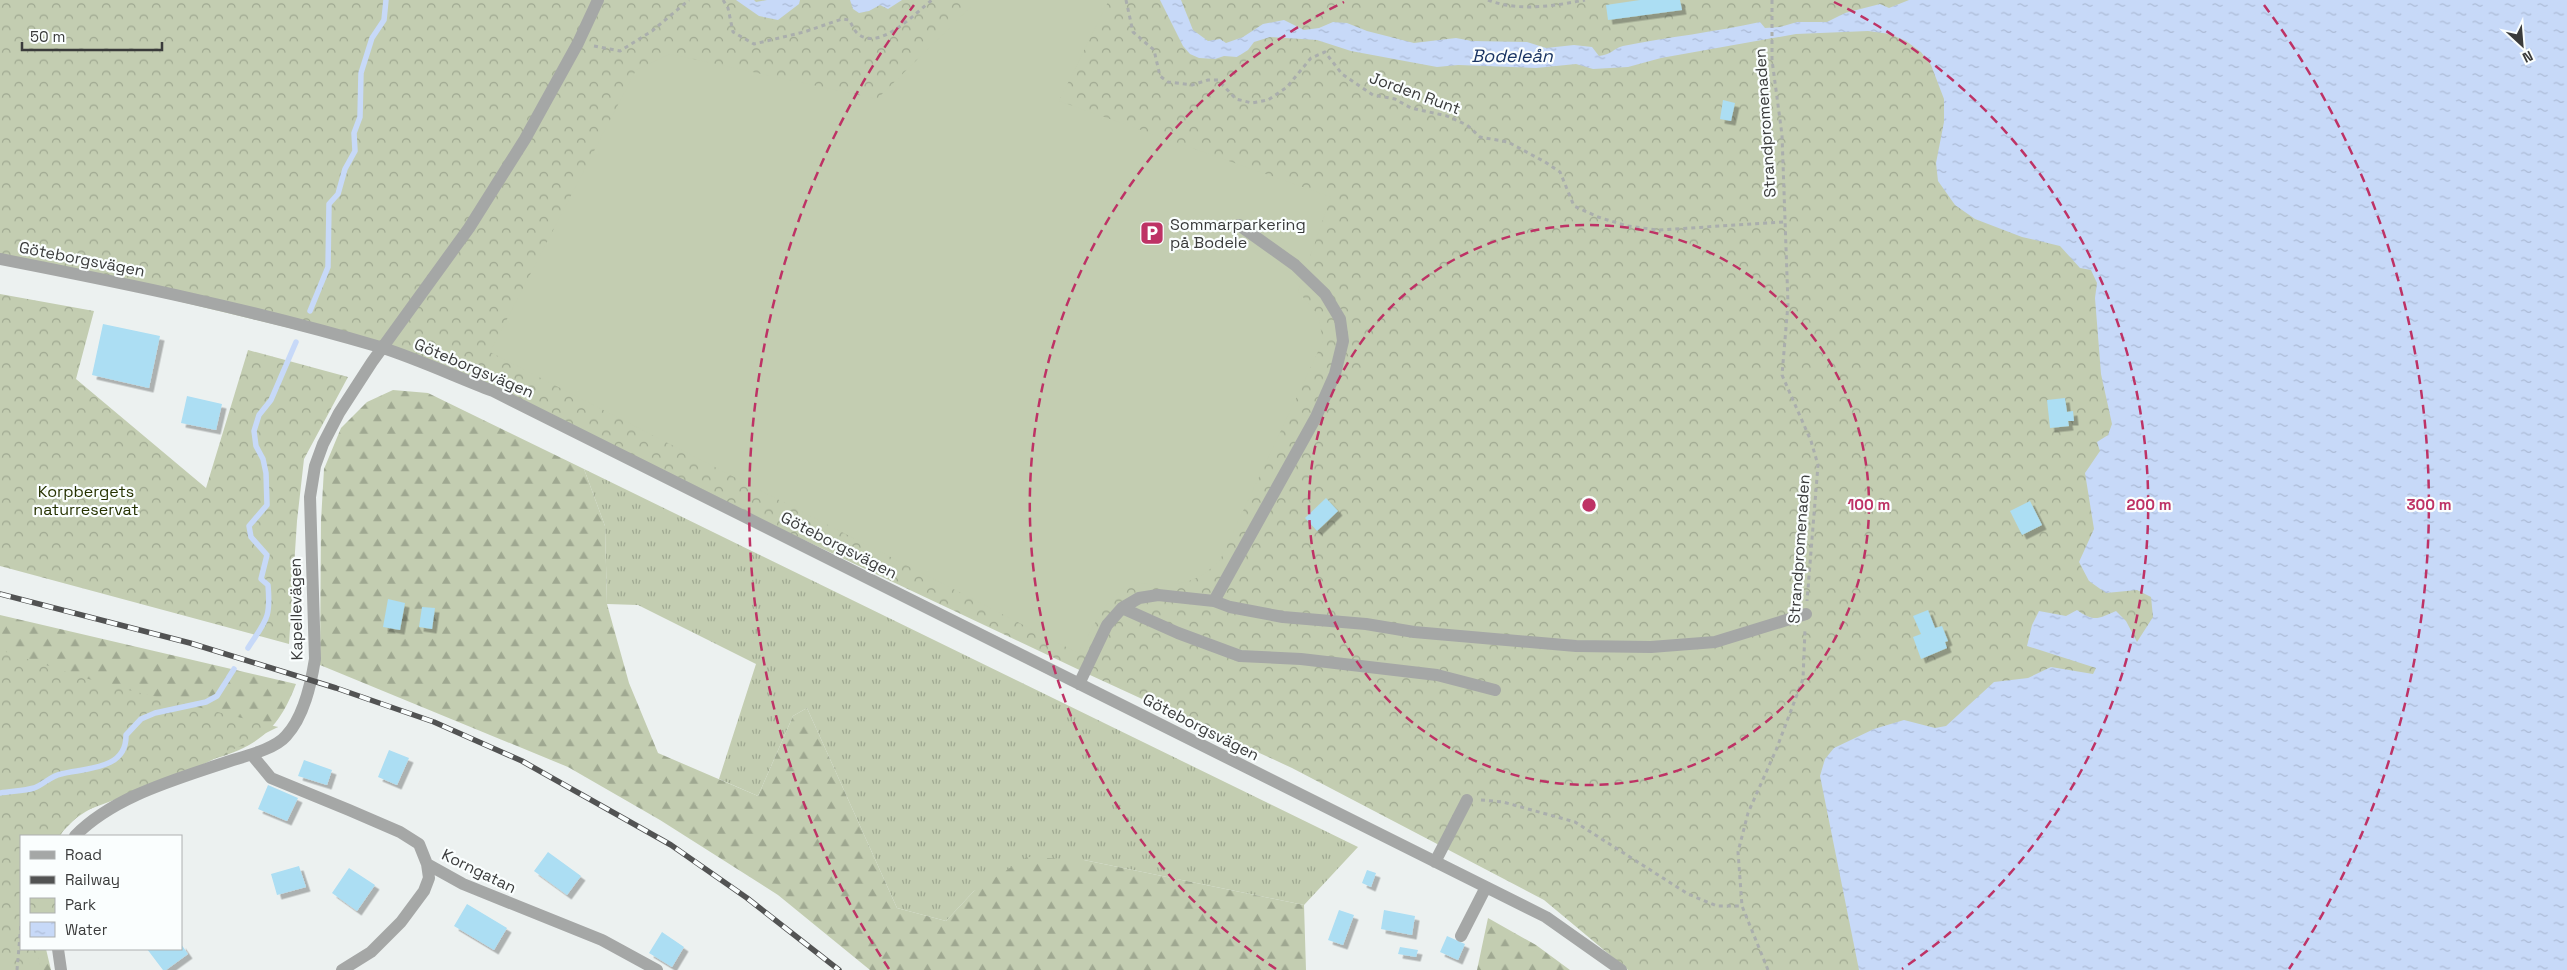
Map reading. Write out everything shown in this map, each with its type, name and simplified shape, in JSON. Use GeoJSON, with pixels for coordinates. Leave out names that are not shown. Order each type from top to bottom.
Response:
{"type":"FeatureCollection","features":[{"type":"Feature","properties":{"kind":"street","name":"Kapellevägen"},"geometry":{"type":"LineString","coordinates":[[76,835],[86,825],[129,800],[172,780],[252,755],[285,738],[295,725],[312,680],[315,659],[310,497],[315,466],[323,444],[340,413],[382,348],[469,228],[525,139],[578,43],[598,0]]}},
{"type":"Feature","properties":{"kind":"street"},"geometry":{"type":"LineString","coordinates":[[1214,601],[1316,417],[1335,374],[1344,341],[1340,319],[1325,294],[1295,265],[1239,225]]}},
{"type":"Feature","properties":{"kind":"street","name":"Göteborgsvägen"},"geometry":{"type":"LineString","coordinates":[[0,259],[220,304],[382,348],[493,391],[1546,917],[1620,970]]}},
{"type":"Feature","properties":{"kind":"street"},"geometry":{"type":"LineString","coordinates":[[1079,684],[1107,625],[1122,608],[1139,598],[1158,595],[1214,601],[1230,607],[1283,617],[1366,624],[1414,632],[1576,646],[1651,647],[1715,642],[1806,614]]}},
{"type":"Feature","properties":{"kind":"street"},"geometry":{"type":"LineString","coordinates":[[1122,608],[1178,633],[1240,656],[1302,659],[1437,675],[1494,690]]}},
{"type":"Feature","properties":{"kind":"street","name":"Korngatan"},"geometry":{"type":"LineString","coordinates":[[252,755],[271,778],[400,832],[419,844],[427,864],[463,884],[602,940],[657,970]]}},
{"type":"Feature","properties":{"kind":"street"},"geometry":{"type":"LineString","coordinates":[[1435,862],[1467,800]]}},
{"type":"Feature","properties":{"kind":"street"},"geometry":{"type":"LineString","coordinates":[[342,970],[371,952],[401,922],[424,890],[429,878],[427,864]]}},
{"type":"Feature","properties":{"kind":"street"},"geometry":{"type":"LineString","coordinates":[[1461,936],[1486,887]]}},
{"type":"Feature","properties":{"kind":"street"},"geometry":{"type":"LineString","coordinates":[[58,950],[61,970]]}},
{"type":"Feature","properties":{"kind":"path"},"geometry":{"type":"LineString","coordinates":[[578,43],[620,51],[652,31],[689,0]]}},
{"type":"Feature","properties":{"kind":"path"},"geometry":{"type":"LineString","coordinates":[[723,0],[728,8],[733,32],[754,44],[804,32],[842,19],[849,20],[855,31],[863,37],[878,38],[887,35],[932,0]]}},
{"type":"Feature","properties":{"kind":"path","name":"Jorden Runt"},"geometry":{"type":"LineString","coordinates":[[1126,0],[1133,32],[1154,50],[1160,76],[1168,82],[1192,85],[1208,80],[1218,80],[1236,99],[1252,103],[1268,100],[1287,87],[1311,58],[1325,52],[1342,74],[1373,95],[1395,99],[1411,108],[1447,116],[1468,125],[1480,137],[1508,142],[1545,162],[1560,172],[1574,206],[1598,217],[1627,226],[1658,230],[1784,222]]}},
{"type":"Feature","properties":{"kind":"path"},"geometry":{"type":"LineString","coordinates":[[1488,0],[1496,3],[1539,8],[1584,0]]}},
{"type":"Feature","properties":{"kind":"path","name":"Strandpromenaden"},"geometry":{"type":"LineString","coordinates":[[1768,970],[1742,906],[1738,852],[1748,813],[1776,750],[1803,679],[1806,614],[1818,465],[1811,441],[1782,375],[1788,304],[1782,135],[1772,60],[1772,0]]}},
{"type":"Feature","properties":{"kind":"path"},"geometry":{"type":"LineString","coordinates":[[1467,800],[1503,802],[1575,822],[1688,894],[1718,906],[1742,906]]}},
{"type":"Feature","properties":{"kind":"path"},"geometry":{"type":"LineString","coordinates":[[17,970],[20,936]]}},
{"type":"Feature","properties":{"kind":"green space"},"geometry":{"type":"Polygon","coordinates":[[[0,0],[2567,0],[2430,970],[1628,970],[1544,900],[1292,768],[1090,675],[422,360],[0,258],[0,0]]]}},
{"type":"Feature","properties":{"kind":"green space"},"geometry":{"type":"Polygon","coordinates":[[[978,0],[1109,0],[1059,101],[1331,197],[1298,291],[1318,315],[1323,341],[1220,560],[1198,577],[1177,584],[1127,583],[1103,609],[1078,653],[490,352],[636,70],[670,54],[877,99],[978,0]]]}},
{"type":"Feature","properties":{"kind":"green space","name":"Korpbergets naturreservat"},"geometry":{"type":"Polygon","coordinates":[[[0,294],[94,311],[76,379],[206,488],[248,350],[348,377],[304,459],[297,521],[289,644],[0,566],[0,294]]]}},
{"type":"Feature","properties":{"kind":"green space"},"geometry":{"type":"Polygon","coordinates":[[[393,390],[428,393],[584,469],[605,526],[607,604],[629,683],[658,753],[758,796],[793,716],[807,708],[897,908],[946,921],[974,891],[1027,857],[1084,860],[1304,905],[1306,970],[870,970],[778,895],[660,820],[568,767],[320,665],[321,521],[324,469],[341,428],[367,402],[393,390]]]}},
{"type":"Feature","properties":{"kind":"green space"},"geometry":{"type":"Polygon","coordinates":[[[584,469],[1358,847],[1304,905],[1084,860],[974,891],[946,921],[897,908],[807,708],[793,716],[758,796],[719,779],[756,664],[638,605],[607,604],[605,526],[584,469]]]}},
{"type":"Feature","properties":{"kind":"green space"},"geometry":{"type":"Polygon","coordinates":[[[0,615],[296,684],[290,699],[276,722],[267,732],[246,747],[217,758],[180,767],[153,777],[82,814],[61,835],[20,835],[20,950],[46,950],[51,970],[0,970],[0,615]]]}},
{"type":"Feature","properties":{"kind":"green space"},"geometry":{"type":"Polygon","coordinates":[[[0,650],[104,684],[278,727],[186,773],[82,812],[59,835],[20,835],[20,950],[37,950],[40,970],[0,970],[0,650]]]}},
{"type":"Feature","properties":{"kind":"green space"},"geometry":{"type":"Polygon","coordinates":[[[1488,918],[1536,945],[1570,970],[1477,970],[1488,918]]]}},
{"type":"Feature","properties":{"kind":"water"},"geometry":{"type":"Polygon","coordinates":[[[736,0],[754,0],[756,2],[800,0],[799,4],[778,20],[759,16],[736,0]]]}},
{"type":"Feature","properties":{"kind":"water"},"geometry":{"type":"Polygon","coordinates":[[[850,0],[902,0],[888,9],[880,5],[869,11],[859,13],[853,9],[850,0]]]}},
{"type":"Feature","properties":{"kind":"water","name":"Bodeleån"},"geometry":{"type":"Polygon","coordinates":[[[1160,0],[1181,0],[1193,30],[1208,41],[1220,39],[1226,43],[1243,37],[1263,24],[1284,20],[1304,30],[1319,28],[1333,22],[1347,23],[1367,31],[1414,43],[1456,38],[1472,41],[1527,42],[1546,48],[1574,45],[1592,47],[1599,56],[1623,46],[1760,22],[1765,28],[1780,27],[1797,22],[1827,22],[1845,13],[1880,4],[1889,8],[1909,0],[2567,0],[2567,970],[1859,970],[1820,776],[1825,759],[1834,748],[1874,729],[1904,720],[1935,728],[1946,726],[1994,682],[2028,678],[2051,667],[2093,674],[2096,668],[2027,646],[2032,625],[2039,611],[2066,616],[2077,610],[2092,618],[2096,618],[2116,611],[2126,621],[2137,642],[2153,617],[2151,597],[2137,590],[2106,593],[2089,581],[2079,562],[2094,529],[2085,473],[2100,451],[2097,442],[2108,435],[2112,424],[2101,374],[2095,298],[2097,283],[2091,270],[2080,268],[2060,246],[2022,237],[1975,219],[1955,205],[1938,181],[1936,163],[1944,122],[1944,99],[1931,65],[1921,52],[1906,41],[1890,34],[1868,31],[1796,34],[1661,58],[1628,67],[1593,69],[1576,64],[1536,68],[1458,65],[1437,67],[1351,51],[1317,40],[1270,37],[1254,42],[1248,50],[1237,57],[1224,56],[1215,59],[1199,58],[1190,54],[1183,46],[1160,0]]]}},
{"type":"Feature","properties":{"kind":"building"},"geometry":{"type":"Polygon","coordinates":[[[1640,0],[1680,0],[1682,10],[1608,20],[1606,5],[1640,0]]]}},
{"type":"Feature","properties":{"kind":"building"},"geometry":{"type":"Polygon","coordinates":[[[1723,100],[1735,103],[1731,121],[1720,119],[1723,100]]]}},
{"type":"Feature","properties":{"kind":"building"},"geometry":{"type":"Polygon","coordinates":[[[103,324],[160,336],[149,388],[92,375],[103,324]]]}},
{"type":"Feature","properties":{"kind":"building"},"geometry":{"type":"Polygon","coordinates":[[[187,396],[222,404],[216,430],[181,423],[187,396]]]}},
{"type":"Feature","properties":{"kind":"building"},"geometry":{"type":"Polygon","coordinates":[[[2065,398],[2067,412],[2073,411],[2074,421],[2068,421],[2069,426],[2050,428],[2047,400],[2065,398]]]}},
{"type":"Feature","properties":{"kind":"building"},"geometry":{"type":"Polygon","coordinates":[[[1326,498],[1338,511],[1317,531],[1305,518],[1326,498]]]}},
{"type":"Feature","properties":{"kind":"building"},"geometry":{"type":"Polygon","coordinates":[[[2030,501],[2042,525],[2022,535],[2010,511],[2030,501]]]}},
{"type":"Feature","properties":{"kind":"building"},"geometry":{"type":"Polygon","coordinates":[[[388,599],[405,603],[400,630],[383,627],[388,599]]]}},
{"type":"Feature","properties":{"kind":"building"},"geometry":{"type":"Polygon","coordinates":[[[422,607],[435,608],[432,629],[419,627],[422,607]]]}},
{"type":"Feature","properties":{"kind":"building"},"geometry":{"type":"Polygon","coordinates":[[[1928,610],[1935,628],[1942,626],[1948,641],[1945,642],[1947,648],[1921,659],[1913,637],[1921,634],[1913,616],[1928,610]]]}},
{"type":"Feature","properties":{"kind":"building"},"geometry":{"type":"Polygon","coordinates":[[[389,750],[409,758],[397,785],[378,777],[389,750]]]}},
{"type":"Feature","properties":{"kind":"building"},"geometry":{"type":"Polygon","coordinates":[[[304,760],[332,770],[327,785],[298,776],[304,760]]]}},
{"type":"Feature","properties":{"kind":"building"},"geometry":{"type":"Polygon","coordinates":[[[268,785],[298,798],[287,821],[258,809],[268,785]]]}},
{"type":"Feature","properties":{"kind":"building"},"geometry":{"type":"Polygon","coordinates":[[[548,852],[581,876],[567,895],[534,871],[548,852]]]}},
{"type":"Feature","properties":{"kind":"building"},"geometry":{"type":"Polygon","coordinates":[[[299,866],[306,887],[277,895],[271,874],[299,866]]]}},
{"type":"Feature","properties":{"kind":"building"},"geometry":{"type":"Polygon","coordinates":[[[349,868],[375,885],[357,911],[332,893],[349,868]]]}},
{"type":"Feature","properties":{"kind":"building"},"geometry":{"type":"Polygon","coordinates":[[[1367,870],[1376,873],[1371,887],[1362,883],[1367,870]]]}},
{"type":"Feature","properties":{"kind":"building"},"geometry":{"type":"Polygon","coordinates":[[[467,904],[507,928],[494,950],[454,926],[467,904]]]}},
{"type":"Feature","properties":{"kind":"building"},"geometry":{"type":"Polygon","coordinates":[[[1339,910],[1354,915],[1343,945],[1328,940],[1339,910]]]}},
{"type":"Feature","properties":{"kind":"building"},"geometry":{"type":"Polygon","coordinates":[[[1384,910],[1415,916],[1412,935],[1381,929],[1384,910]]]}},
{"type":"Feature","properties":{"kind":"building"},"geometry":{"type":"Polygon","coordinates":[[[662,932],[684,947],[672,967],[649,953],[662,932]]]}},
{"type":"Feature","properties":{"kind":"building"},"geometry":{"type":"Polygon","coordinates":[[[1447,936],[1465,944],[1458,960],[1440,952],[1447,936]]]}},
{"type":"Feature","properties":{"kind":"building"},"geometry":{"type":"Polygon","coordinates":[[[182,945],[188,954],[166,970],[163,970],[148,950],[182,950],[182,945]]]}},
{"type":"Feature","properties":{"kind":"building"},"geometry":{"type":"Polygon","coordinates":[[[1400,947],[1418,950],[1416,957],[1398,954],[1400,947]]]}},
{"type":"Feature","properties":{"kind":"waterway"},"geometry":{"type":"LineString","coordinates":[[310,311],[328,267],[329,204],[338,194],[345,169],[355,151],[354,133],[360,117],[361,73],[372,38],[384,20],[386,0]]}},
{"type":"Feature","properties":{"kind":"waterway"},"geometry":{"type":"LineString","coordinates":[[248,648],[266,619],[269,605],[268,585],[261,579],[267,555],[251,537],[249,526],[267,505],[266,473],[263,459],[256,446],[254,431],[259,415],[271,400],[296,342]]}},
{"type":"Feature","properties":{"kind":"waterway"},"geometry":{"type":"LineString","coordinates":[[0,793],[34,788],[57,775],[92,768],[112,761],[120,755],[126,735],[141,719],[155,713],[206,702],[217,696],[234,669]]}},
{"type":"Feature","properties":{"kind":"railway"},"geometry":{"type":"LineString","coordinates":[[0,594],[190,643],[336,688],[434,722],[522,761],[671,845],[747,898],[839,970]]}},
{"type":"Feature","properties":{"kind":"place","name":"Sommarparkering på Bodele"},"geometry":{"type":"Point","coordinates":[1152,233]}}]}
